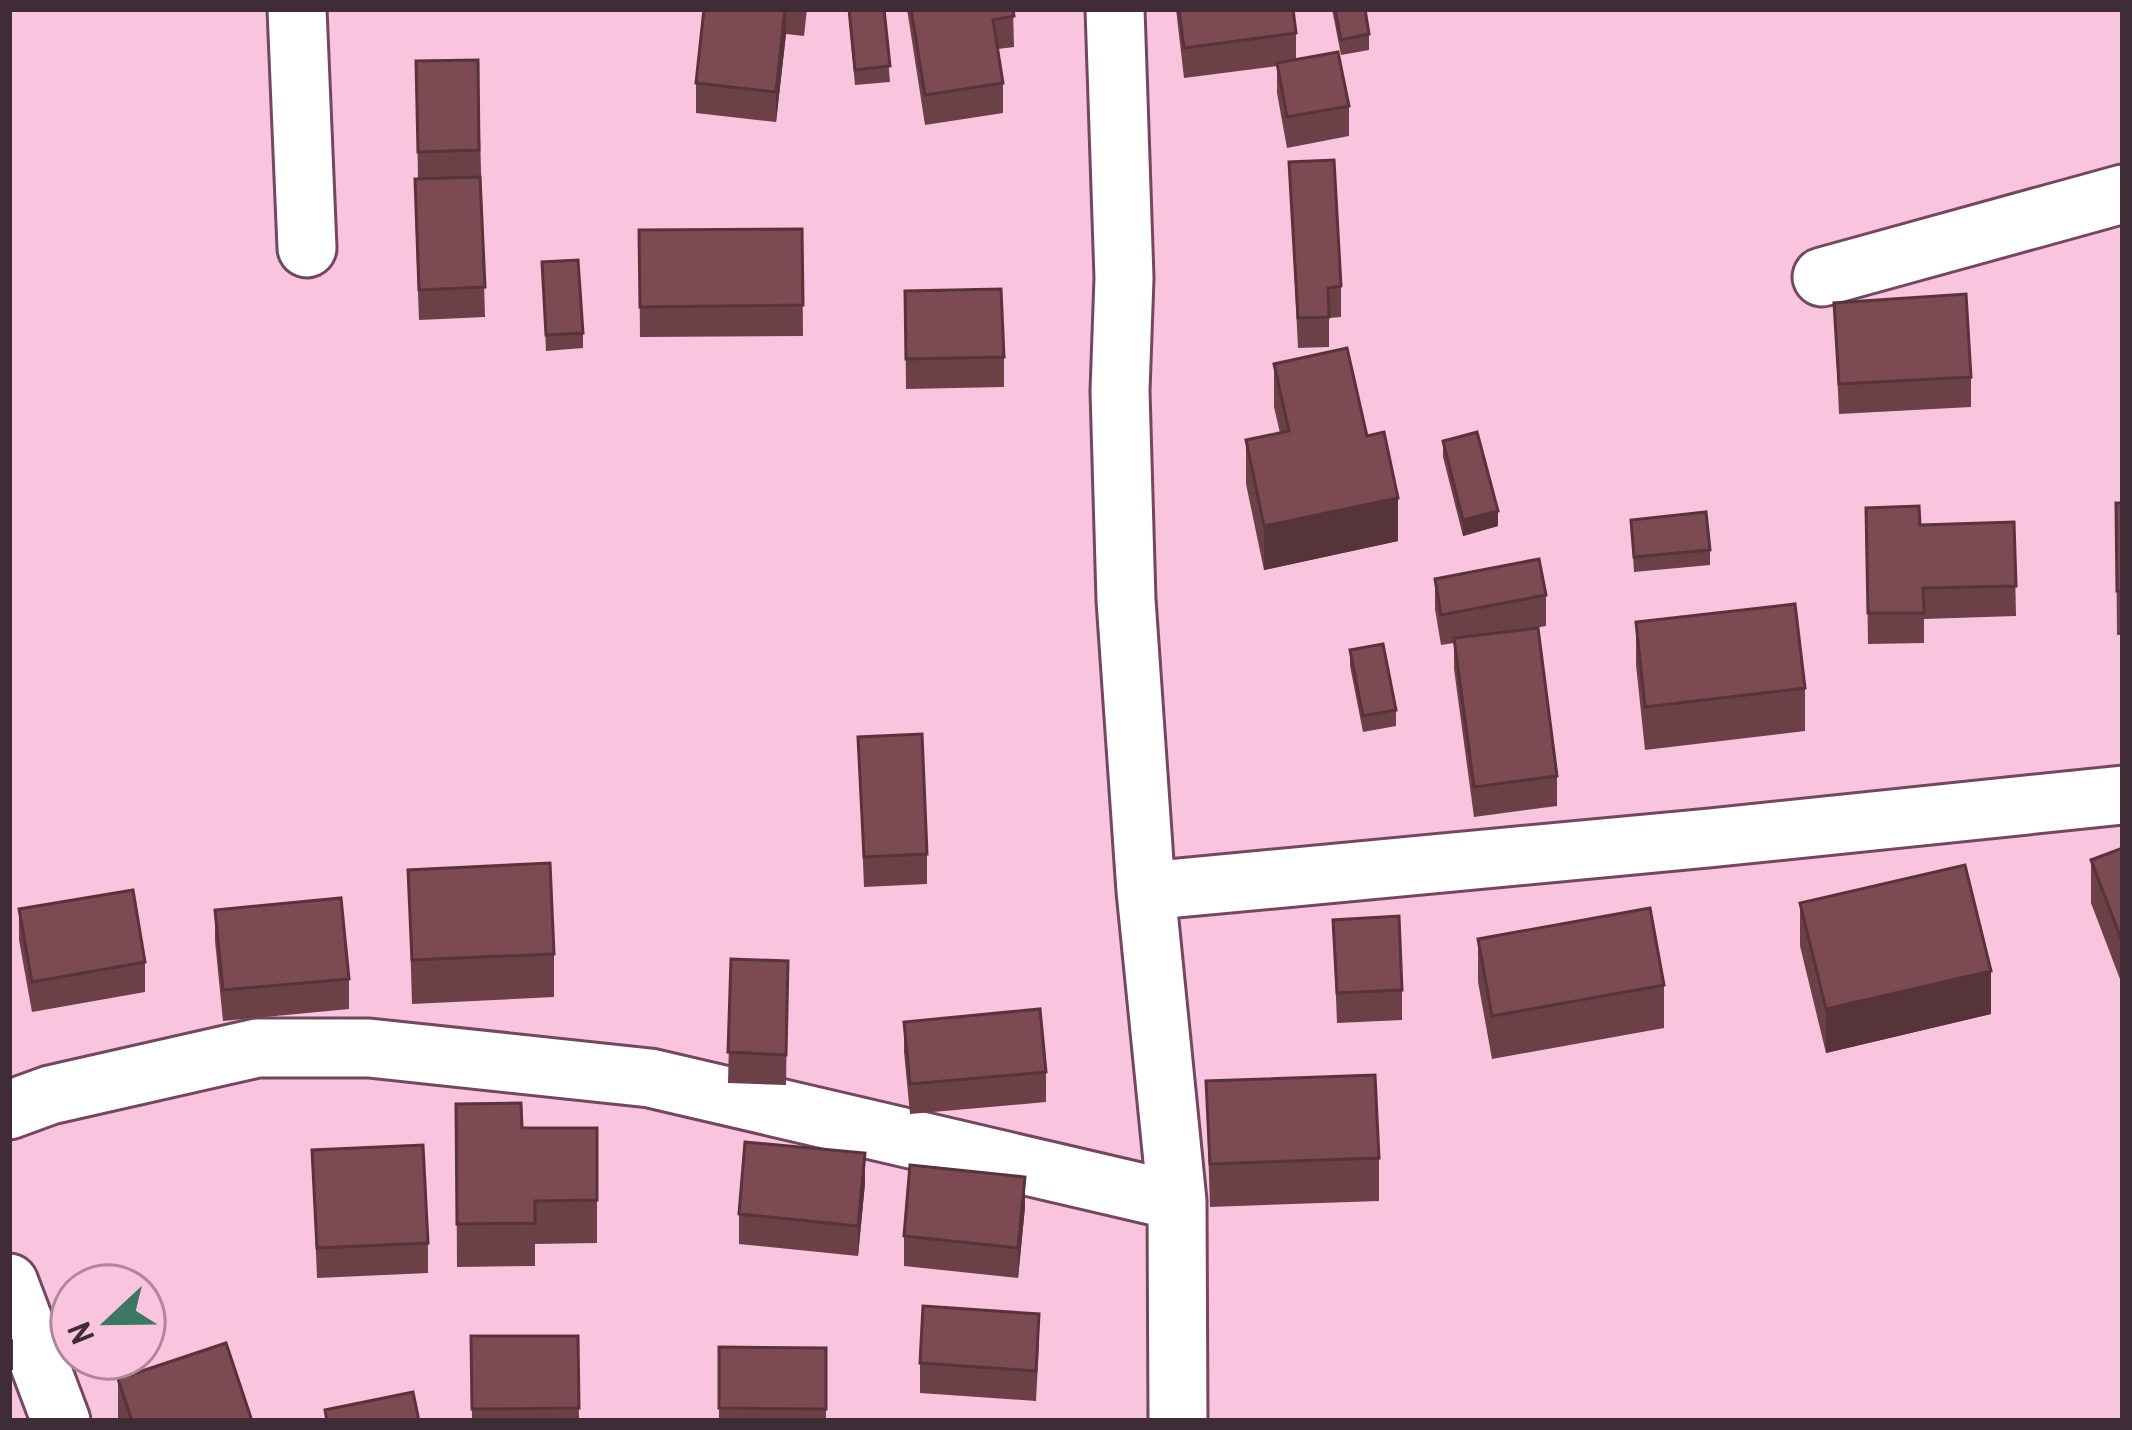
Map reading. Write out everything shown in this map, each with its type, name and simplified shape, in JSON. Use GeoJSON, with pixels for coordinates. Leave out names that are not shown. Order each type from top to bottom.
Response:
{"type":"FeatureCollection","features":[{"type":"Feature","properties":{"kind":"street"},"geometry":{"type":"LineString","coordinates":[[297,9],[307,248]]}},
{"type":"Feature","properties":{"kind":"street"},"geometry":{"type":"LineString","coordinates":[[1115,9],[1124,278],[1120,391],[1126,600],[1146,891],[1177,1202],[1178,1421]]}},
{"type":"Feature","properties":{"kind":"street"},"geometry":{"type":"LineString","coordinates":[[1822,277],[2123,194]]}},
{"type":"Feature","properties":{"kind":"street"},"geometry":{"type":"LineString","coordinates":[[1146,891],[2123,795]]}},
{"type":"Feature","properties":{"kind":"street"},"geometry":{"type":"LineString","coordinates":[[9,1110],[50,1095],[257,1048],[369,1048],[650,1078],[1177,1202]]}},
{"type":"Feature","properties":{"kind":"street"},"geometry":{"type":"LineString","coordinates":[[9,1282],[61,1421]]}},
{"type":"Feature","properties":{"kind":"building"},"geometry":{"type":"Polygon","coordinates":[[[704,9],[785,9],[776,92],[696,83],[704,9]]]}},
{"type":"Feature","properties":{"kind":"building"},"geometry":{"type":"Polygon","coordinates":[[[849,9],[884,9],[890,66],[855,70],[849,9]]]}},
{"type":"Feature","properties":{"kind":"building"},"geometry":{"type":"Polygon","coordinates":[[[911,9],[1013,9],[1014,16],[993,20],[1003,83],[925,95],[911,9]]]}},
{"type":"Feature","properties":{"kind":"building"},"geometry":{"type":"Polygon","coordinates":[[[1179,9],[1293,9],[1296,33],[1184,48],[1179,9]]]}},
{"type":"Feature","properties":{"kind":"building"},"geometry":{"type":"Polygon","coordinates":[[[1335,9],[1365,9],[1369,34],[1341,40],[1335,9]]]}},
{"type":"Feature","properties":{"kind":"building"},"geometry":{"type":"Polygon","coordinates":[[[1338,52],[1349,106],[1287,117],[1277,63],[1338,52]]]}},
{"type":"Feature","properties":{"kind":"building"},"geometry":{"type":"Polygon","coordinates":[[[478,60],[479,150],[418,152],[416,61],[478,60]]]}},
{"type":"Feature","properties":{"kind":"building"},"geometry":{"type":"Polygon","coordinates":[[[1334,160],[1341,286],[1328,288],[1329,317],[1298,318],[1289,162],[1334,160]]]}},
{"type":"Feature","properties":{"kind":"building"},"geometry":{"type":"Polygon","coordinates":[[[480,177],[485,287],[419,290],[415,179],[480,177]]]}},
{"type":"Feature","properties":{"kind":"building"},"geometry":{"type":"Polygon","coordinates":[[[802,229],[803,305],[640,307],[639,230],[802,229]]]}},
{"type":"Feature","properties":{"kind":"building"},"geometry":{"type":"Polygon","coordinates":[[[578,260],[583,333],[546,335],[542,262],[578,260]]]}},
{"type":"Feature","properties":{"kind":"building"},"geometry":{"type":"Polygon","coordinates":[[[1001,289],[1004,357],[906,359],[905,291],[1001,289]]]}},
{"type":"Feature","properties":{"kind":"building"},"geometry":{"type":"Polygon","coordinates":[[[1966,294],[1971,377],[1839,384],[1834,303],[1966,294]]]}},
{"type":"Feature","properties":{"kind":"building"},"geometry":{"type":"Polygon","coordinates":[[[1347,348],[1367,436],[1384,432],[1398,498],[1264,526],[1246,440],[1289,431],[1274,364],[1347,348]]]}},
{"type":"Feature","properties":{"kind":"building"},"geometry":{"type":"Polygon","coordinates":[[[1477,432],[1498,511],[1463,520],[1443,441],[1477,432]]]}},
{"type":"Feature","properties":{"kind":"building"},"geometry":{"type":"Polygon","coordinates":[[[2116,503],[2123,503],[2123,591],[2117,591],[2116,503]]]}},
{"type":"Feature","properties":{"kind":"building"},"geometry":{"type":"Polygon","coordinates":[[[1919,506],[1920,525],[2014,522],[2016,586],[1923,588],[1924,613],[1868,613],[1866,508],[1919,506]]]}},
{"type":"Feature","properties":{"kind":"building"},"geometry":{"type":"Polygon","coordinates":[[[1706,512],[1710,550],[1634,557],[1631,520],[1706,512]]]}},
{"type":"Feature","properties":{"kind":"building"},"geometry":{"type":"Polygon","coordinates":[[[1539,559],[1546,595],[1441,615],[1435,579],[1539,559]]]}},
{"type":"Feature","properties":{"kind":"building"},"geometry":{"type":"Polygon","coordinates":[[[1795,604],[1805,688],[1645,707],[1636,622],[1795,604]]]}},
{"type":"Feature","properties":{"kind":"building"},"geometry":{"type":"Polygon","coordinates":[[[1538,628],[1557,776],[1474,787],[1454,638],[1538,628]]]}},
{"type":"Feature","properties":{"kind":"building"},"geometry":{"type":"Polygon","coordinates":[[[1383,644],[1396,710],[1363,716],[1350,650],[1383,644]]]}},
{"type":"Feature","properties":{"kind":"building"},"geometry":{"type":"Polygon","coordinates":[[[922,734],[927,854],[864,857],[858,737],[922,734]]]}},
{"type":"Feature","properties":{"kind":"building"},"geometry":{"type":"Polygon","coordinates":[[[2123,848],[2123,944],[2091,860],[2123,848]]]}},
{"type":"Feature","properties":{"kind":"building"},"geometry":{"type":"Polygon","coordinates":[[[550,863],[554,954],[412,960],[408,870],[550,863]]]}},
{"type":"Feature","properties":{"kind":"building"},"geometry":{"type":"Polygon","coordinates":[[[1965,865],[1991,971],[1826,1009],[1800,903],[1965,865]]]}},
{"type":"Feature","properties":{"kind":"building"},"geometry":{"type":"Polygon","coordinates":[[[133,890],[145,962],[32,982],[19,909],[133,890]]]}},
{"type":"Feature","properties":{"kind":"building"},"geometry":{"type":"Polygon","coordinates":[[[341,898],[349,979],[223,990],[215,910],[341,898]]]}},
{"type":"Feature","properties":{"kind":"building"},"geometry":{"type":"Polygon","coordinates":[[[1650,908],[1664,985],[1492,1016],[1478,939],[1650,908]]]}},
{"type":"Feature","properties":{"kind":"building"},"geometry":{"type":"Polygon","coordinates":[[[1399,916],[1402,990],[1337,993],[1333,920],[1399,916]]]}},
{"type":"Feature","properties":{"kind":"building"},"geometry":{"type":"Polygon","coordinates":[[[731,959],[788,961],[786,1055],[728,1052],[731,959]]]}},
{"type":"Feature","properties":{"kind":"building"},"geometry":{"type":"Polygon","coordinates":[[[1040,1009],[1046,1072],[910,1084],[904,1022],[1040,1009]]]}},
{"type":"Feature","properties":{"kind":"building"},"geometry":{"type":"Polygon","coordinates":[[[1375,1075],[1379,1158],[1210,1164],[1206,1081],[1375,1075]]]}},
{"type":"Feature","properties":{"kind":"building"},"geometry":{"type":"Polygon","coordinates":[[[521,1103],[522,1128],[597,1128],[597,1200],[535,1201],[535,1223],[457,1224],[456,1104],[521,1103]]]}},
{"type":"Feature","properties":{"kind":"building"},"geometry":{"type":"Polygon","coordinates":[[[745,1142],[865,1153],[858,1226],[739,1214],[745,1142]]]}},
{"type":"Feature","properties":{"kind":"building"},"geometry":{"type":"Polygon","coordinates":[[[423,1145],[428,1243],[317,1248],[312,1150],[423,1145]]]}},
{"type":"Feature","properties":{"kind":"building"},"geometry":{"type":"Polygon","coordinates":[[[910,1165],[1025,1177],[1018,1248],[904,1236],[910,1165]]]}},
{"type":"Feature","properties":{"kind":"building"},"geometry":{"type":"Polygon","coordinates":[[[923,1306],[1039,1314],[1036,1371],[920,1363],[923,1306]]]}},
{"type":"Feature","properties":{"kind":"building"},"geometry":{"type":"Polygon","coordinates":[[[471,1336],[578,1336],[579,1408],[472,1409],[471,1336]]]}},
{"type":"Feature","properties":{"kind":"building"},"geometry":{"type":"Polygon","coordinates":[[[226,1343],[252,1421],[132,1421],[119,1382],[168,1382],[168,1362],[226,1343]]]}},
{"type":"Feature","properties":{"kind":"building"},"geometry":{"type":"Polygon","coordinates":[[[719,1347],[826,1348],[826,1409],[719,1408],[719,1347]]]}},
{"type":"Feature","properties":{"kind":"building"},"geometry":{"type":"Polygon","coordinates":[[[413,1392],[419,1421],[327,1421],[325,1410],[413,1392]]]}}]}
